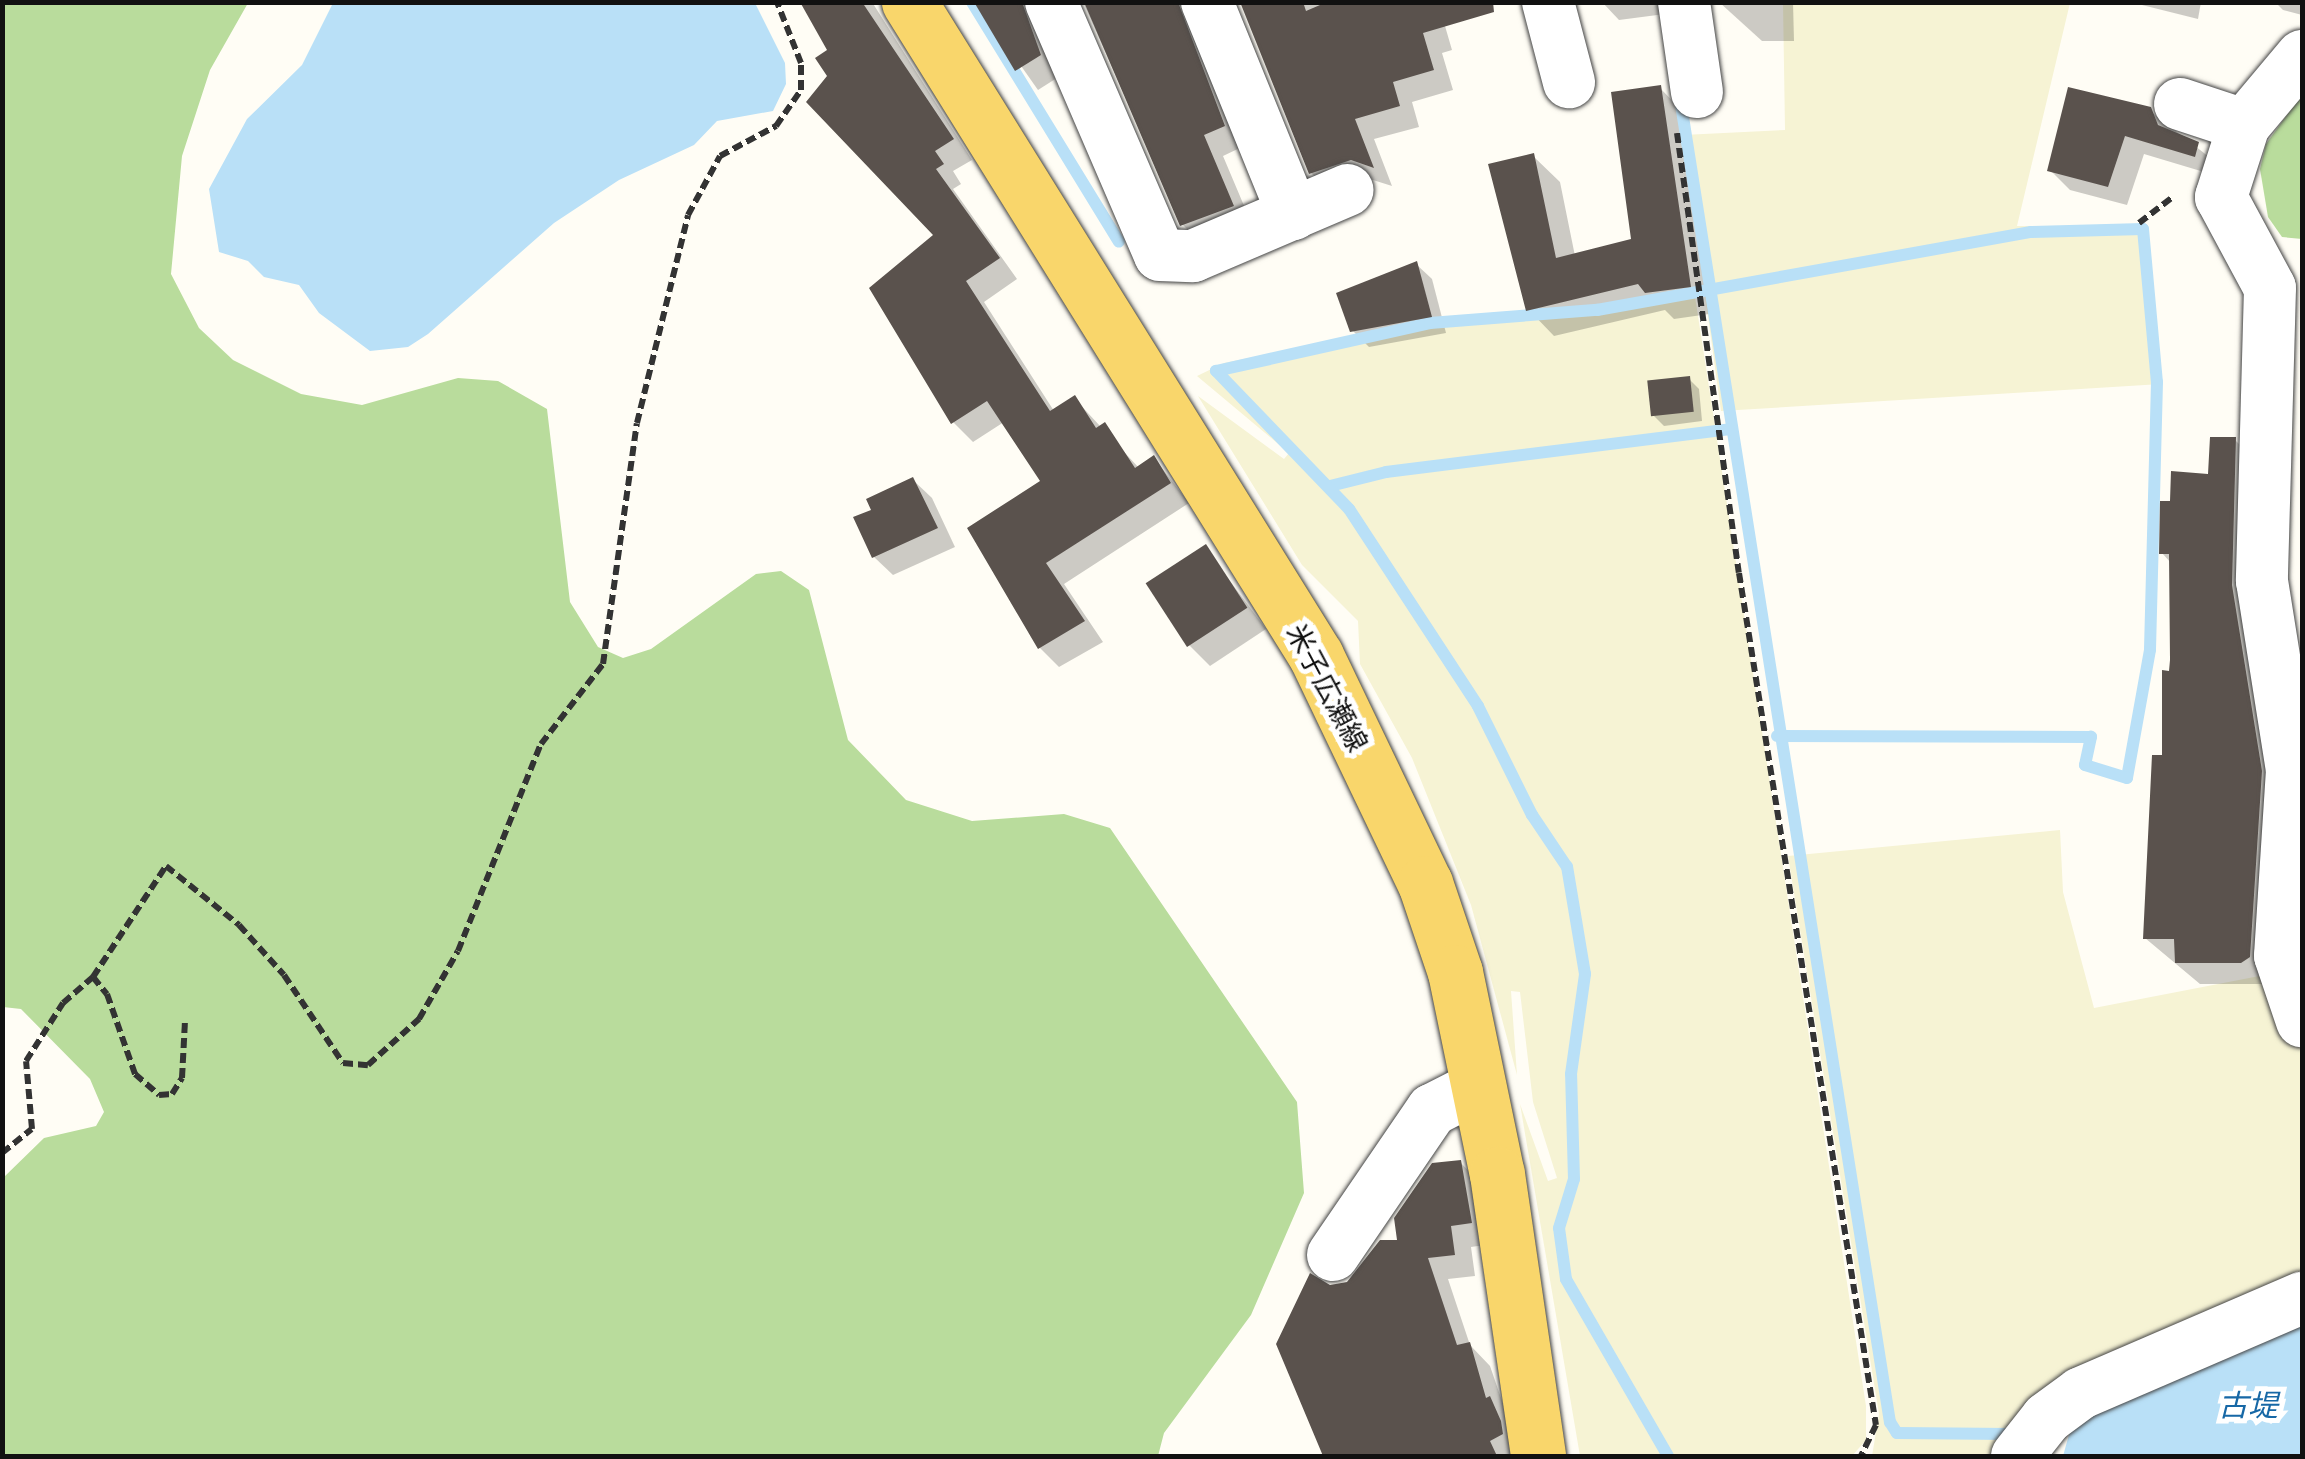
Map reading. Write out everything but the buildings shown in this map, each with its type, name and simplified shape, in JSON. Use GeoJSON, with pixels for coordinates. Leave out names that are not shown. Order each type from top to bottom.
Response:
{"type":"FeatureCollection","features":[{"type":"Feature","properties":{"kind":"main road","name":"米子広瀬線"},"geometry":{"type":"LineString","coordinates":[[909,2],[1316,656],[1425,883],[1455,972],[1479,1086],[1538,1456]]}},
{"type":"Feature","properties":{"kind":"street"},"geometry":{"type":"LineString","coordinates":[[1051,2],[1160,255],[1193,256],[1348,190]]}},
{"type":"Feature","properties":{"kind":"street"},"geometry":{"type":"LineString","coordinates":[[1208,2],[1293,214]]}},
{"type":"Feature","properties":{"kind":"street"},"geometry":{"type":"LineString","coordinates":[[1548,2],[1569,82]]}},
{"type":"Feature","properties":{"kind":"street"},"geometry":{"type":"LineString","coordinates":[[1684,2],[1686,108]]}},
{"type":"Feature","properties":{"kind":"street"},"geometry":{"type":"LineString","coordinates":[[2302,56],[2244,125],[2221,197],[2270,288],[2262,582],[2292,770],[2280,956],[2302,1021]]}},
{"type":"Feature","properties":{"kind":"street"},"geometry":{"type":"LineString","coordinates":[[2180,104],[2244,125]]}},
{"type":"Feature","properties":{"kind":"street"},"geometry":{"type":"LineString","coordinates":[[1333,1255],[1432,1110],[1479,1086]]}},
{"type":"Feature","properties":{"kind":"street"},"geometry":{"type":"LineString","coordinates":[[2017,1456],[2047,1418],[2081,1394],[2302,1298]]}},
{"type":"Feature","properties":{"kind":"path"},"geometry":{"type":"LineString","coordinates":[[2,1153],[32,1129],[26,1061],[63,1004],[92,977],[166,866],[239,925],[284,975],[343,1063],[368,1064],[419,1020],[458,951],[541,744],[603,664],[637,423],[688,215],[720,156],[776,126],[796,102],[801,63],[777,2]]}},
{"type":"Feature","properties":{"kind":"path"},"geometry":{"type":"LineString","coordinates":[[1686,108],[1739,573],[1876,1426],[1860,1456]]}},
{"type":"Feature","properties":{"kind":"path"},"geometry":{"type":"LineString","coordinates":[[92,977],[107,994],[135,1074],[159,1095],[172,1094],[182,1078],[185,1021]]}},
{"type":"Feature","properties":{"kind":"shaded area"},"geometry":{"type":"Polygon","coordinates":[[[1783,3],[2070,3],[2017,226],[2147,226],[2161,384],[1721,411],[1683,135],[1785,130],[1783,3]]]}},
{"type":"Feature","properties":{"kind":"shaded area"},"geometry":{"type":"Polygon","coordinates":[[[1694,290],[1866,1406],[1866,1440],[1852,1456],[1580,1456],[1520,1104],[1548,1181],[1557,1178],[1533,1102],[1520,992],[1511,991],[1517,1075],[1471,905],[1412,758],[1360,664],[1358,621],[1302,565],[1198,396],[1284,459],[1289,453],[1197,376],[1224,363],[1432,321],[1524,317],[1694,290]]]}},
{"type":"Feature","properties":{"kind":"shaded area"},"geometry":{"type":"Polygon","coordinates":[[[2060,830],[2063,892],[2094,1008],[2275,973],[2302,1046],[2302,1286],[2003,1456],[1872,1456],[1879,1414],[1788,856],[2060,830]]]}},
{"type":"Feature","properties":{"kind":"green space"},"geometry":{"type":"Polygon","coordinates":[[[3,2],[248,3],[210,70],[182,156],[171,274],[199,328],[233,360],[301,394],[362,405],[458,378],[498,381],[547,409],[570,602],[598,647],[623,658],[651,649],[756,574],[781,571],[809,590],[848,740],[906,800],[972,821],[1064,814],[1110,828],[1297,1102],[1304,1193],[1251,1315],[1164,1433],[1158,1456],[3,1456],[3,1178],[44,1138],[96,1126],[104,1112],[90,1079],[21,1009],[3,1007],[3,2]]]}},
{"type":"Feature","properties":{"kind":"green space"},"geometry":{"type":"Polygon","coordinates":[[[2302,94],[2302,239],[2282,237],[2268,217],[2260,169],[2266,144],[2302,94]]]}},
{"type":"Feature","properties":{"kind":"water"},"geometry":{"type":"Polygon","coordinates":[[[333,3],[755,3],[785,63],[786,84],[773,111],[717,121],[694,145],[619,180],[554,223],[428,334],[408,347],[370,351],[319,313],[299,285],[264,277],[248,261],[219,252],[209,189],[247,119],[302,65],[333,3]]]}},
{"type":"Feature","properties":{"kind":"water","name":"古堤"},"geometry":{"type":"Polygon","coordinates":[[[2302,1323],[2302,1456],[2063,1456],[2072,1424],[2302,1323]]]}},
{"type":"Feature","properties":{"kind":"waterway"},"geometry":{"type":"LineString","coordinates":[[972,2],[1119,242]]}},
{"type":"Feature","properties":{"kind":"waterway"},"geometry":{"type":"LineString","coordinates":[[1680,98],[1890,1422],[1897,1433],[2010,1434]]}},
{"type":"Feature","properties":{"kind":"waterway"},"geometry":{"type":"LineString","coordinates":[[1668,1456],[1566,1279],[1559,1228],[1574,1179],[1571,1074],[1585,974],[1567,867],[1532,815],[1478,706],[1349,509],[1216,371],[1430,323],[1597,310],[2031,232],[2143,229],[2157,382],[2150,650],[2127,778],[2085,765],[2091,737],[1777,736]]}},
{"type":"Feature","properties":{"kind":"waterway"},"geometry":{"type":"LineString","coordinates":[[1330,486],[1386,472],[1730,429]]}}]}
